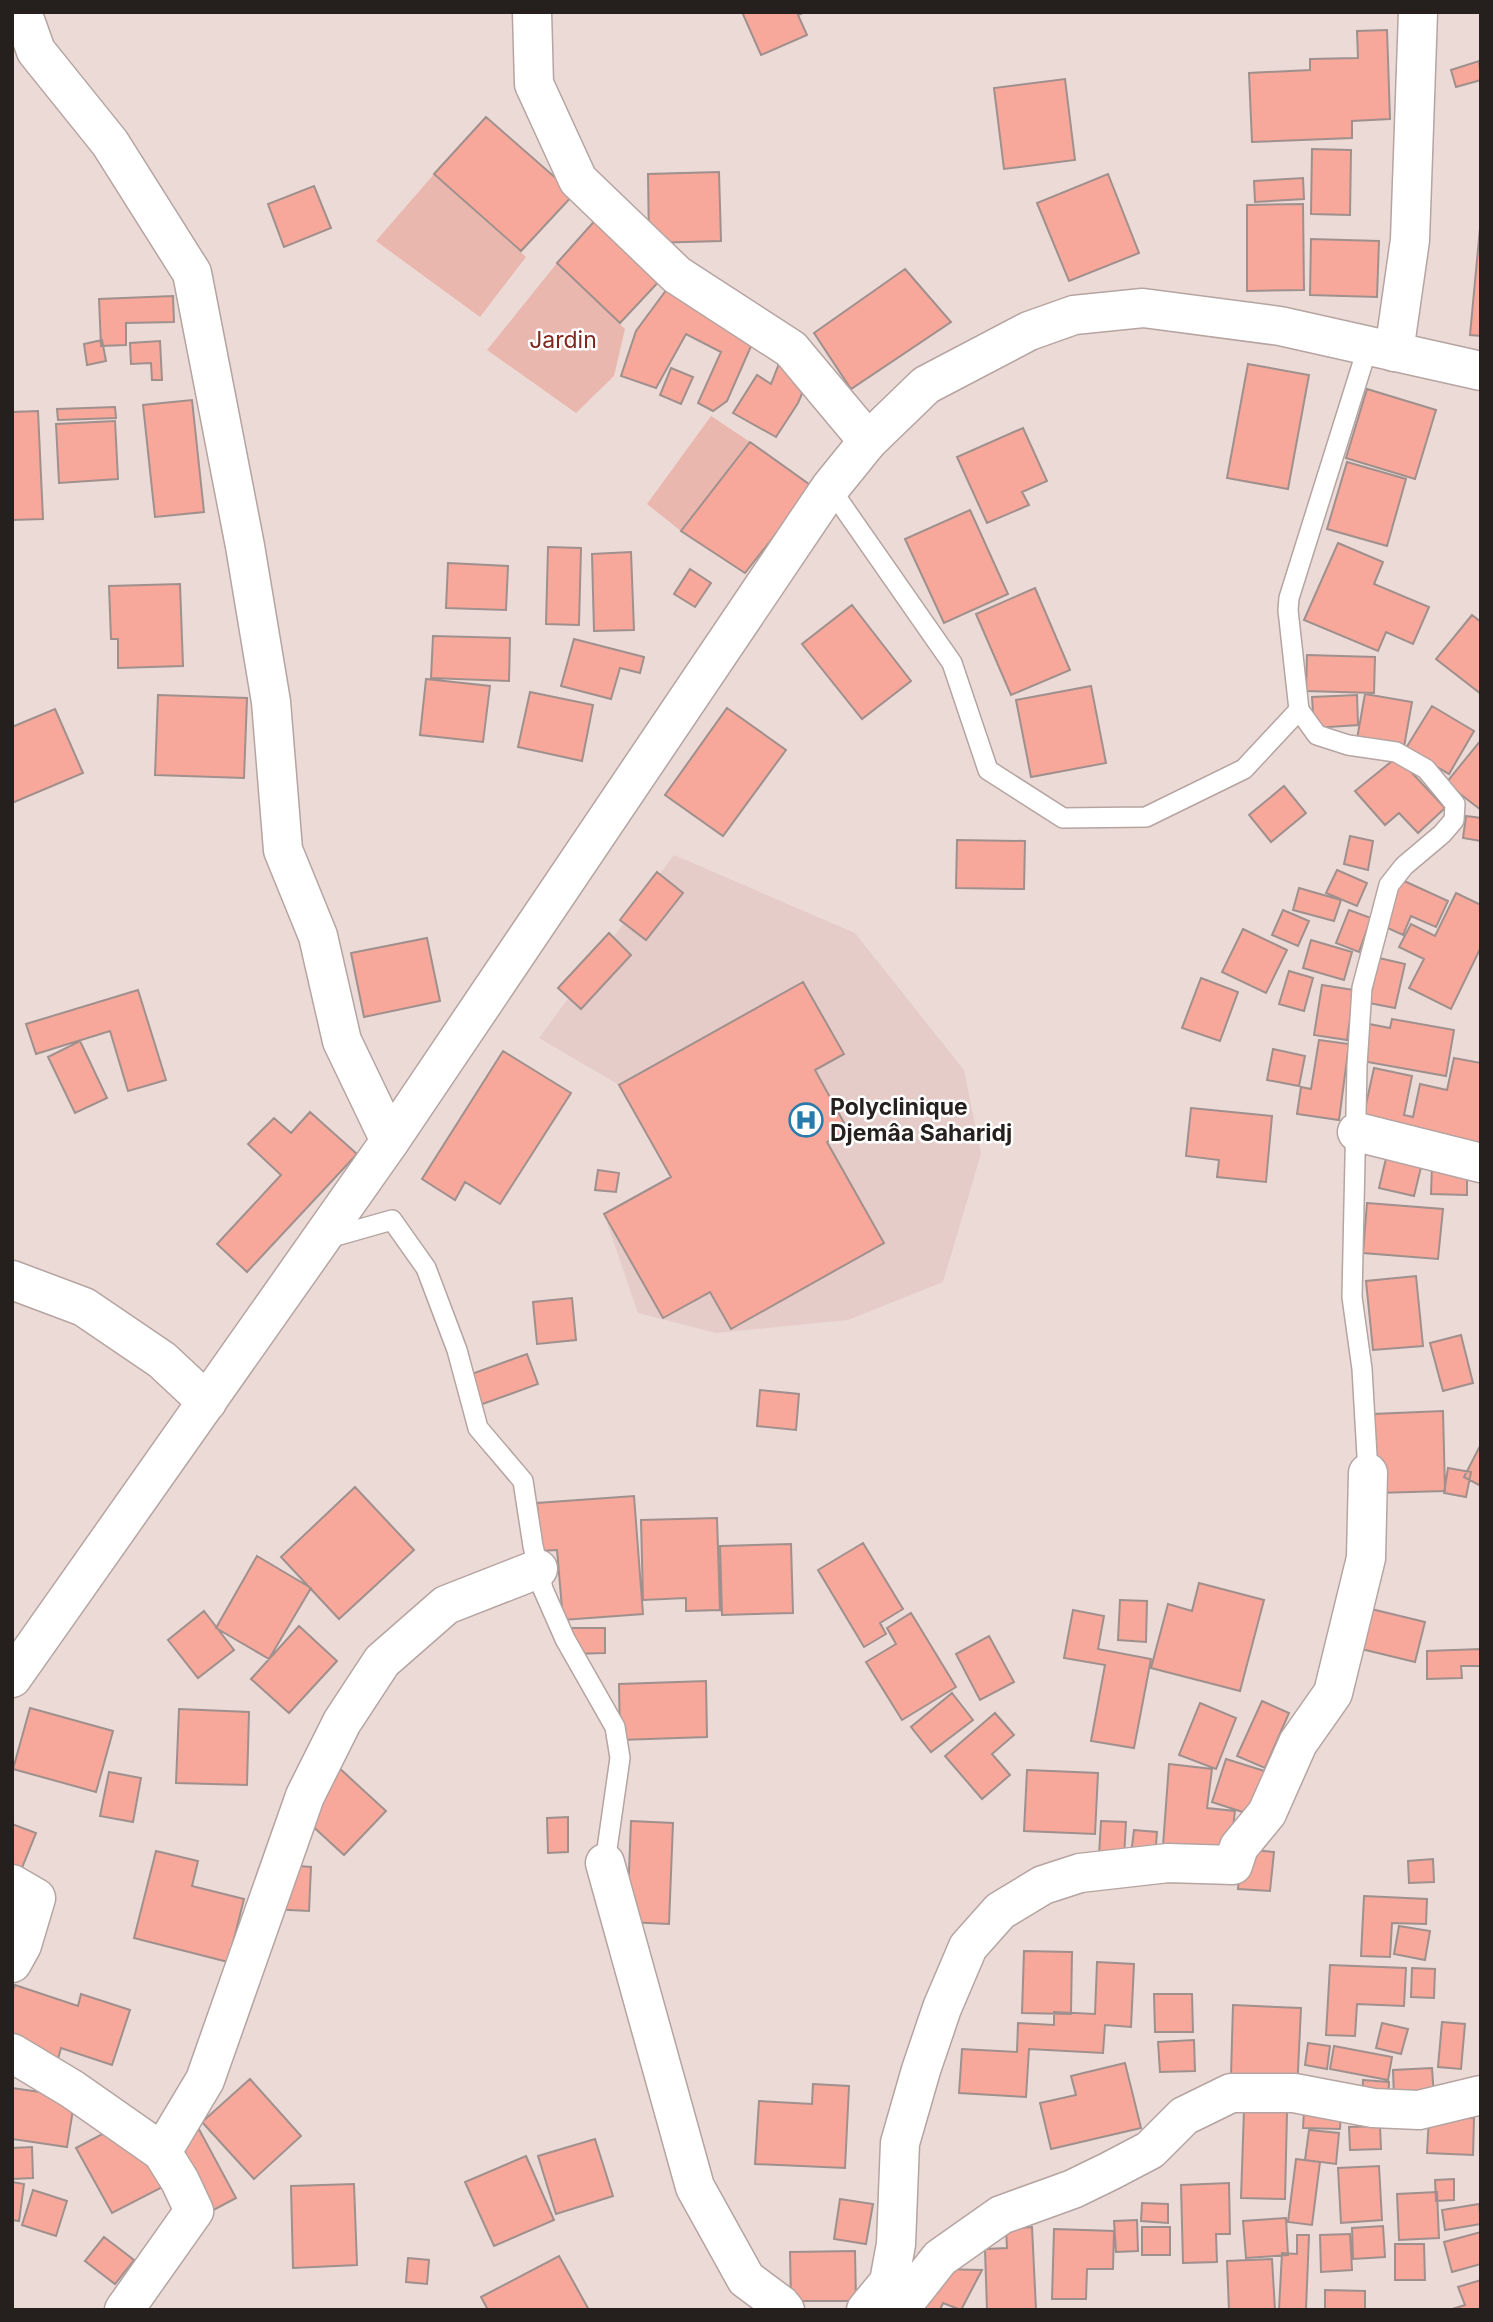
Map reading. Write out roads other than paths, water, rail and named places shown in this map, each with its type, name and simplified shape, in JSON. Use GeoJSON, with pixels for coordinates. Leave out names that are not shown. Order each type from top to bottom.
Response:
{"type":"FeatureCollection","features":[{"type":"Feature","properties":{"kind":"street"},"geometry":{"type":"LineString","coordinates":[[22,12],[36,51],[110,143],[192,273],[245,546],[271,702],[283,850],[318,936],[342,1041],[390,1141]]}},
{"type":"Feature","properties":{"kind":"street"},"geometry":{"type":"LineString","coordinates":[[532,12],[534,84],[579,180],[677,275],[791,349],[868,441]]}},
{"type":"Feature","properties":{"kind":"street"},"geometry":{"type":"LineString","coordinates":[[1381,349],[1410,240],[1418,12]]}},
{"type":"Feature","properties":{"kind":"street"},"geometry":{"type":"LineString","coordinates":[[12,1678],[390,1141],[830,488],[868,441],[926,385],[1028,331],[1074,316],[1143,308],[1280,326],[1481,371]]}},
{"type":"Feature","properties":{"kind":"street"},"geometry":{"type":"LineString","coordinates":[[1357,1132],[1481,1163]]}},
{"type":"Feature","properties":{"kind":"street"},"geometry":{"type":"LineString","coordinates":[[12,1280],[84,1307],[162,1360],[207,1402]]}},
{"type":"Feature","properties":{"kind":"street"},"geometry":{"type":"LineString","coordinates":[[866,2310],[889,2282],[896,2244],[900,2143],[942,2008],[968,1947],[1000,1911],[1043,1885],[1080,1873],[1168,1863],[1233,1865],[1239,1847],[1267,1813],[1298,1743],[1333,1693],[1366,1558],[1368,1473]]}},
{"type":"Feature","properties":{"kind":"street"},"geometry":{"type":"LineString","coordinates":[[162,2152],[205,2080],[305,1796],[349,1712],[382,1661],[446,1605],[538,1569]]}},
{"type":"Feature","properties":{"kind":"street"},"geometry":{"type":"LineString","coordinates":[[605,1863],[695,2187],[746,2279],[785,2310]]}},
{"type":"Feature","properties":{"kind":"street"},"geometry":{"type":"LineString","coordinates":[[12,1884],[36,1898],[22,1945],[12,1963]]}},
{"type":"Feature","properties":{"kind":"street"},"geometry":{"type":"LineString","coordinates":[[12,2053],[72,2090],[162,2152],[194,2211],[124,2310]]}},
{"type":"Feature","properties":{"kind":"street"},"geometry":{"type":"LineString","coordinates":[[898,2310],[940,2258],[1000,2215],[1073,2189],[1150,2150],[1184,2116],[1231,2093],[1294,2093],[1373,2108],[1419,2110],[1481,2095]]}},
{"type":"Feature","properties":{"kind":"lane"},"geometry":{"type":"LineString","coordinates":[[1368,1473],[1362,1369],[1352,1297],[1357,1066],[1362,988],[1389,885],[1404,866],[1442,834],[1454,820],[1455,804],[1426,769],[1396,752],[1348,745],[1317,735],[1300,710],[1288,610],[1289,598],[1381,349]]}},
{"type":"Feature","properties":{"kind":"lane"},"geometry":{"type":"LineString","coordinates":[[830,488],[953,663],[988,770],[1063,818],[1146,817],[1244,769],[1300,710]]}},
{"type":"Feature","properties":{"kind":"lane"},"geometry":{"type":"LineString","coordinates":[[320,1240],[392,1220],[426,1268],[457,1350],[478,1428],[523,1481],[543,1589],[565,1639],[615,1727],[620,1758],[605,1863]]}},
{"type":"Feature","properties":{"kind":"place","name":"Polyclinique Djemâa Saharidj"},"geometry":{"type":"Point","coordinates":[806,1120]}},
{"type":"Feature","properties":{"kind":"park label","name":"Jardin"},"geometry":{"type":"Point","coordinates":[563,340]}}]}
